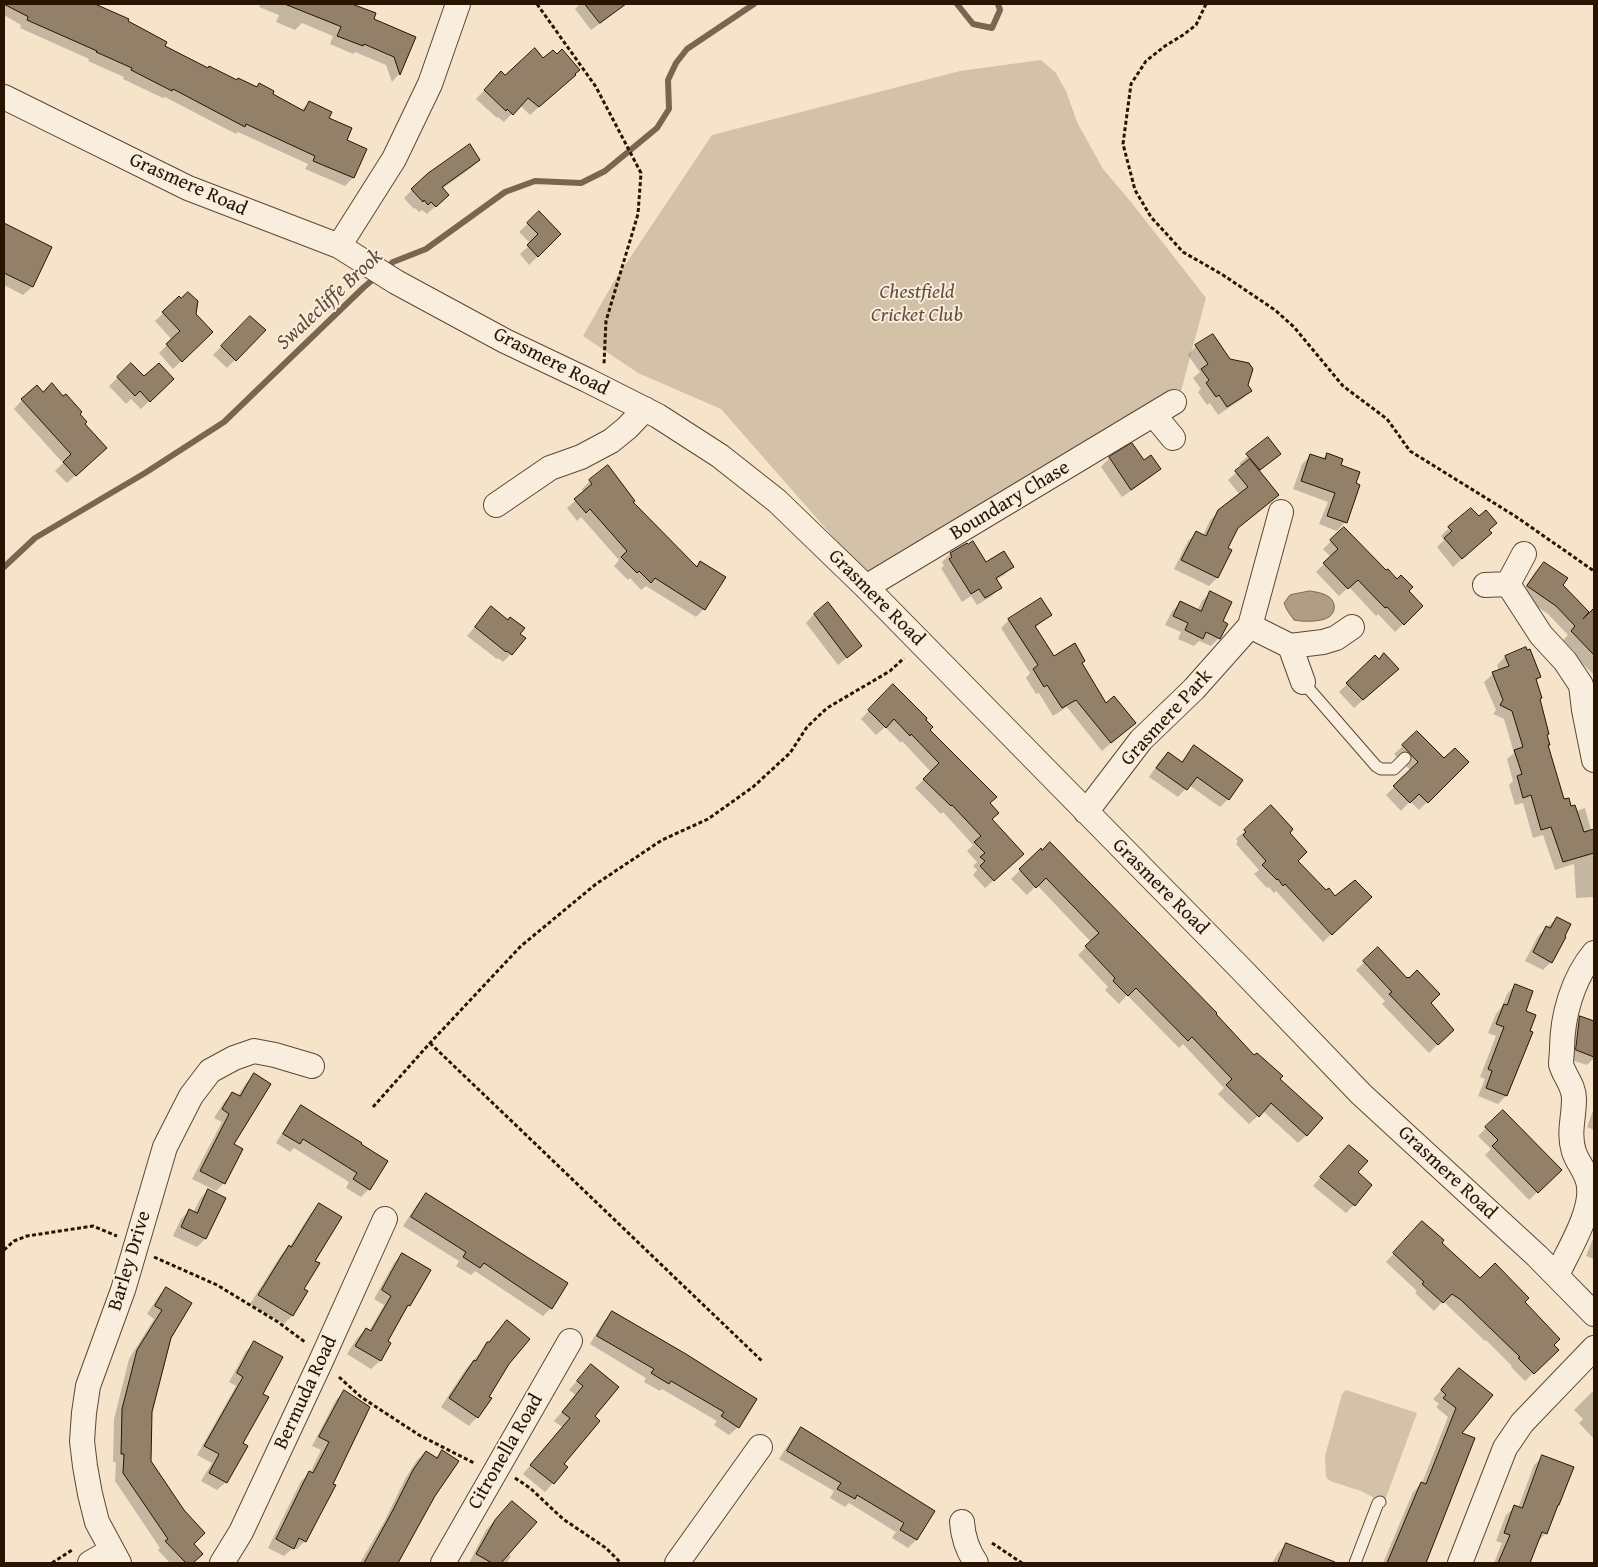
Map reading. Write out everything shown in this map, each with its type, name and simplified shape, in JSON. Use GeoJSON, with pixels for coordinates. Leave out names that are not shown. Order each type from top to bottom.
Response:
{"type":"FeatureCollection","features":[{"type":"Feature","properties":{"kind":"street"},"geometry":{"type":"LineString","coordinates":[[339,246],[394,159],[430,84],[458,4]]}},
{"type":"Feature","properties":{"kind":"street","name":"Grasmere Road"},"geometry":{"type":"LineString","coordinates":[[4,97],[188,188],[339,246],[396,282],[505,341],[658,416],[720,456],[777,501],[866,587],[1361,1094],[1557,1275],[1594,1314]]}},
{"type":"Feature","properties":{"kind":"street","name":"Boundary Chase"},"geometry":{"type":"LineString","coordinates":[[866,587],[1174,402]]}},
{"type":"Feature","properties":{"kind":"street"},"geometry":{"type":"LineString","coordinates":[[496,505],[550,468],[581,457],[611,441],[627,428],[644,409]]}},
{"type":"Feature","properties":{"kind":"street"},"geometry":{"type":"LineString","coordinates":[[1154,415],[1172,438]]}},
{"type":"Feature","properties":{"kind":"street","name":"Grasmere Park"},"geometry":{"type":"LineString","coordinates":[[1086,812],[1141,740],[1194,689],[1250,626],[1281,512]]}},
{"type":"Feature","properties":{"kind":"street"},"geometry":{"type":"LineString","coordinates":[[1524,554],[1496,584],[1565,661],[1581,685],[1594,760]]}},
{"type":"Feature","properties":{"kind":"street"},"geometry":{"type":"LineString","coordinates":[[1250,626],[1290,646],[1323,642],[1336,638],[1352,627]]}},
{"type":"Feature","properties":{"kind":"street"},"geometry":{"type":"LineString","coordinates":[[1290,646],[1303,682]]}},
{"type":"Feature","properties":{"kind":"street"},"geometry":{"type":"LineString","coordinates":[[1557,1275],[1586,1214],[1589,1187],[1585,1172],[1574,1153],[1571,1126],[1574,1099],[1573,1088],[1561,1065],[1562,1034],[1568,1004],[1588,961],[1594,953]]}},
{"type":"Feature","properties":{"kind":"street","name":"Barley Drive"},"geometry":{"type":"LineString","coordinates":[[115,1557],[97,1522],[90,1494],[82,1441],[84,1414],[88,1386],[123,1290],[165,1147],[191,1096],[210,1071],[234,1058],[254,1051],[312,1066]]}},
{"type":"Feature","properties":{"kind":"street","name":"Bermuda Road"},"geometry":{"type":"LineString","coordinates":[[222,1563],[241,1532],[385,1219]]}},
{"type":"Feature","properties":{"kind":"street","name":"Citronella Road"},"geometry":{"type":"LineString","coordinates":[[443,1563],[570,1341]]}},
{"type":"Feature","properties":{"kind":"street"},"geometry":{"type":"LineString","coordinates":[[1460,1563],[1505,1448],[1522,1423],[1594,1348]]}},
{"type":"Feature","properties":{"kind":"street"},"geometry":{"type":"LineString","coordinates":[[677,1563],[760,1447]]}},
{"type":"Feature","properties":{"kind":"street"},"geometry":{"type":"LineString","coordinates":[[962,1522],[963,1534],[976,1563]]}},
{"type":"Feature","properties":{"kind":"street"},"geometry":{"type":"LineString","coordinates":[[90,1563],[115,1557]]}},
{"type":"Feature","properties":{"kind":"lane"},"geometry":{"type":"LineString","coordinates":[[1303,682],[1376,766],[1381,769],[1394,770],[1405,758]]}},
{"type":"Feature","properties":{"kind":"lane"},"geometry":{"type":"LineString","coordinates":[[1355,1563],[1380,1502]]}},
{"type":"Feature","properties":{"kind":"path"},"geometry":{"type":"LineString","coordinates":[[537,4],[596,87],[641,173],[638,214],[606,321],[602,388]]}},
{"type":"Feature","properties":{"kind":"path"},"geometry":{"type":"LineString","coordinates":[[1206,4],[1196,25],[1146,61],[1131,84],[1123,144],[1135,190],[1151,217],[1183,252],[1223,275],[1275,310],[1294,327],[1343,386],[1387,419],[1410,451],[1515,516],[1594,571]]}},
{"type":"Feature","properties":{"kind":"path"},"geometry":{"type":"LineString","coordinates":[[372,1107],[522,946],[596,884],[662,840],[708,819],[753,787],[790,753],[807,727],[827,708],[890,671],[920,642]]}},
{"type":"Feature","properties":{"kind":"path"},"geometry":{"type":"LineString","coordinates":[[430,1044],[762,1361]]}},
{"type":"Feature","properties":{"kind":"path"},"geometry":{"type":"LineString","coordinates":[[4,1250],[14,1241],[27,1236],[93,1226],[217,1285],[247,1302],[303,1339],[321,1361],[361,1397],[419,1436],[475,1464],[519,1480],[563,1519],[599,1543],[622,1563]]}},
{"type":"Feature","properties":{"kind":"green space","name":"Chestfield Cricket Club"},"geometry":{"type":"Polygon","coordinates":[[[1041,60],[1056,73],[1066,91],[1077,122],[1103,169],[1206,298],[1178,402],[870,579],[721,409],[638,373],[583,336],[613,283],[712,135],[960,71],[1041,60]]]}},
{"type":"Feature","properties":{"kind":"green space"},"geometry":{"type":"Polygon","coordinates":[[[1346,1390],[1417,1413],[1384,1503],[1361,1491],[1330,1481],[1326,1477],[1325,1456],[1342,1394],[1346,1390]]]}},
{"type":"Feature","properties":{"kind":"shaded area"},"geometry":{"type":"Polygon","coordinates":[[[1310,591],[1329,597],[1334,604],[1333,612],[1329,617],[1322,620],[1294,620],[1284,603],[1290,595],[1310,591]]]}},
{"type":"Feature","properties":{"kind":"building"},"geometry":{"type":"Polygon","coordinates":[[[4,4],[95,4],[129,19],[128,21],[167,42],[165,46],[208,68],[209,66],[237,80],[238,78],[257,87],[259,83],[274,91],[273,94],[304,111],[309,101],[332,112],[329,118],[352,128],[347,140],[367,149],[354,178],[313,161],[315,156],[246,124],[245,127],[173,89],[172,91],[131,70],[132,68],[27,20],[28,17],[4,4]]]}},
{"type":"Feature","properties":{"kind":"building"},"geometry":{"type":"Polygon","coordinates":[[[285,4],[352,4],[376,13],[374,19],[416,37],[400,75],[394,57],[364,44],[363,46],[337,36],[341,27],[285,4]]]}},
{"type":"Feature","properties":{"kind":"building"},"geometry":{"type":"Polygon","coordinates":[[[585,4],[626,4],[600,23],[585,4]]]}},
{"type":"Feature","properties":{"kind":"building"},"geometry":{"type":"Polygon","coordinates":[[[535,48],[543,58],[553,50],[557,54],[562,49],[580,70],[539,107],[528,98],[513,115],[507,109],[506,111],[484,90],[501,71],[505,75],[535,48]]]}},
{"type":"Feature","properties":{"kind":"building"},"geometry":{"type":"Polygon","coordinates":[[[470,144],[480,160],[442,187],[449,195],[436,207],[431,202],[428,205],[424,200],[423,202],[411,189],[427,174],[470,144]]]}},
{"type":"Feature","properties":{"kind":"building"},"geometry":{"type":"Polygon","coordinates":[[[539,211],[561,234],[538,257],[527,245],[538,234],[527,223],[539,211]]]}},
{"type":"Feature","properties":{"kind":"building"},"geometry":{"type":"Polygon","coordinates":[[[4,223],[52,247],[33,287],[4,273],[4,223]]]}},
{"type":"Feature","properties":{"kind":"building"},"geometry":{"type":"Polygon","coordinates":[[[188,292],[198,301],[196,314],[213,332],[182,362],[166,344],[180,331],[162,312],[179,296],[181,298],[188,292]]]}},
{"type":"Feature","properties":{"kind":"building"},"geometry":{"type":"Polygon","coordinates":[[[250,316],[266,330],[236,361],[221,346],[250,316]]]}},
{"type":"Feature","properties":{"kind":"building"},"geometry":{"type":"Polygon","coordinates":[[[1213,334],[1230,359],[1249,363],[1253,369],[1248,385],[1252,391],[1227,407],[1219,395],[1216,397],[1206,383],[1209,380],[1201,369],[1208,364],[1195,345],[1213,334]]]}},
{"type":"Feature","properties":{"kind":"building"},"geometry":{"type":"Polygon","coordinates":[[[131,363],[144,376],[159,363],[174,379],[150,402],[140,391],[135,396],[117,377],[131,363]]]}},
{"type":"Feature","properties":{"kind":"building"},"geometry":{"type":"Polygon","coordinates":[[[52,383],[63,396],[66,394],[82,412],[80,414],[87,422],[85,424],[107,448],[76,476],[63,462],[71,454],[21,399],[37,385],[43,392],[52,383]]]}},
{"type":"Feature","properties":{"kind":"building"},"geometry":{"type":"Polygon","coordinates":[[[1268,437],[1281,454],[1260,470],[1246,454],[1268,437]]]}},
{"type":"Feature","properties":{"kind":"building"},"geometry":{"type":"Polygon","coordinates":[[[1132,443],[1144,460],[1151,455],[1161,469],[1131,490],[1109,457],[1132,443]]]}},
{"type":"Feature","properties":{"kind":"building"},"geometry":{"type":"Polygon","coordinates":[[[1327,453],[1343,459],[1341,465],[1360,472],[1356,483],[1360,485],[1347,523],[1327,516],[1335,493],[1301,481],[1310,454],[1325,459],[1327,453]]]}},
{"type":"Feature","properties":{"kind":"building"},"geometry":{"type":"Polygon","coordinates":[[[1250,459],[1279,495],[1238,528],[1228,548],[1232,550],[1218,578],[1181,560],[1196,531],[1206,536],[1218,510],[1248,487],[1235,471],[1250,459]]]}},
{"type":"Feature","properties":{"kind":"building"},"geometry":{"type":"Polygon","coordinates":[[[608,465],[635,501],[633,502],[697,567],[700,561],[726,577],[705,610],[655,578],[651,583],[639,571],[637,573],[621,557],[627,551],[590,509],[586,513],[574,499],[592,484],[589,480],[608,465]]]}},
{"type":"Feature","properties":{"kind":"building"},"geometry":{"type":"Polygon","coordinates":[[[1471,508],[1479,516],[1486,510],[1497,523],[1489,530],[1492,533],[1462,559],[1444,538],[1452,531],[1448,527],[1471,508]]]}},
{"type":"Feature","properties":{"kind":"building"},"geometry":{"type":"Polygon","coordinates":[[[1344,527],[1386,570],[1388,569],[1397,579],[1401,575],[1413,587],[1409,591],[1423,606],[1404,625],[1358,580],[1348,589],[1323,563],[1338,549],[1330,540],[1344,527]]]}},
{"type":"Feature","properties":{"kind":"building"},"geometry":{"type":"Polygon","coordinates":[[[973,541],[986,562],[1004,551],[1014,567],[996,578],[1002,588],[985,598],[979,589],[971,594],[949,559],[952,557],[950,553],[973,541]]]}},
{"type":"Feature","properties":{"kind":"building"},"geometry":{"type":"Polygon","coordinates":[[[1544,562],[1568,578],[1563,585],[1589,612],[1583,619],[1594,608],[1594,655],[1571,631],[1575,626],[1556,606],[1527,586],[1544,562]]]}},
{"type":"Feature","properties":{"kind":"building"},"geometry":{"type":"Polygon","coordinates":[[[1210,591],[1232,602],[1223,621],[1228,624],[1220,639],[1206,632],[1203,639],[1185,630],[1188,623],[1173,616],[1180,601],[1201,611],[1210,591]]]}},
{"type":"Feature","properties":{"kind":"building"},"geometry":{"type":"Polygon","coordinates":[[[1041,598],[1052,615],[1035,626],[1054,656],[1075,643],[1085,661],[1082,663],[1106,703],[1114,696],[1136,723],[1111,743],[1076,700],[1062,708],[1047,685],[1044,687],[1033,669],[1038,665],[1008,619],[1041,598]]]}},
{"type":"Feature","properties":{"kind":"building"},"geometry":{"type":"Polygon","coordinates":[[[828,602],[862,646],[847,658],[814,614],[828,602]]]}},
{"type":"Feature","properties":{"kind":"building"},"geometry":{"type":"Polygon","coordinates":[[[491,606],[508,620],[510,617],[525,628],[520,634],[526,638],[512,655],[475,627],[491,606]]]}},
{"type":"Feature","properties":{"kind":"building"},"geometry":{"type":"Polygon","coordinates":[[[1526,647],[1527,650],[1530,649],[1541,677],[1536,679],[1549,734],[1547,735],[1550,745],[1548,745],[1564,799],[1569,798],[1571,806],[1575,805],[1584,832],[1594,829],[1594,853],[1563,862],[1551,827],[1541,830],[1531,795],[1523,798],[1517,776],[1522,774],[1514,750],[1523,747],[1512,711],[1500,705],[1503,700],[1492,672],[1509,666],[1505,656],[1526,647]]]}},
{"type":"Feature","properties":{"kind":"building"},"geometry":{"type":"Polygon","coordinates":[[[1384,653],[1399,669],[1363,700],[1346,683],[1375,655],[1379,659],[1384,653]]]}},
{"type":"Feature","properties":{"kind":"building"},"geometry":{"type":"Polygon","coordinates":[[[893,684],[927,718],[926,720],[933,727],[930,730],[997,797],[990,803],[999,813],[992,819],[1024,854],[994,881],[980,866],[985,861],[980,857],[985,853],[974,842],[981,836],[952,805],[923,779],[939,763],[894,719],[886,728],[868,710],[893,684]]]}},
{"type":"Feature","properties":{"kind":"building"},"geometry":{"type":"Polygon","coordinates":[[[1417,731],[1444,758],[1455,748],[1469,762],[1428,803],[1419,794],[1410,803],[1393,786],[1418,762],[1402,745],[1417,731]]]}},
{"type":"Feature","properties":{"kind":"building"},"geometry":{"type":"Polygon","coordinates":[[[1194,745],[1243,780],[1229,800],[1197,777],[1187,790],[1156,768],[1168,752],[1182,762],[1194,745]]]}},
{"type":"Feature","properties":{"kind":"building"},"geometry":{"type":"Polygon","coordinates":[[[1271,805],[1293,829],[1290,833],[1307,852],[1298,861],[1326,890],[1329,888],[1335,896],[1355,880],[1372,897],[1332,935],[1285,884],[1283,886],[1262,865],[1266,861],[1243,835],[1246,832],[1244,830],[1271,805]]]}},
{"type":"Feature","properties":{"kind":"building"},"geometry":{"type":"Polygon","coordinates":[[[1050,842],[1217,1013],[1254,1055],[1257,1053],[1283,1076],[1280,1079],[1323,1118],[1307,1136],[1271,1103],[1259,1117],[1226,1085],[1232,1079],[1192,1037],[1188,1041],[1136,988],[1128,996],[1113,981],[1115,978],[1085,946],[1099,933],[1046,878],[1036,888],[1019,869],[1050,842]]]}},
{"type":"Feature","properties":{"kind":"building"},"geometry":{"type":"Polygon","coordinates":[[[1557,917],[1571,924],[1552,963],[1533,952],[1546,926],[1550,928],[1557,917]]]}},
{"type":"Feature","properties":{"kind":"building"},"geometry":{"type":"Polygon","coordinates":[[[1378,947],[1407,978],[1417,970],[1440,994],[1431,1003],[1454,1030],[1438,1045],[1389,994],[1392,992],[1363,961],[1378,947]]]}},
{"type":"Feature","properties":{"kind":"building"},"geometry":{"type":"Polygon","coordinates":[[[1515,984],[1533,991],[1526,1011],[1536,1015],[1530,1031],[1533,1032],[1507,1096],[1486,1088],[1492,1071],[1488,1069],[1504,1027],[1496,1024],[1504,1004],[1507,1005],[1515,984]]]}},
{"type":"Feature","properties":{"kind":"building"},"geometry":{"type":"Polygon","coordinates":[[[1580,1016],[1594,1021],[1594,1057],[1576,1050],[1580,1016]]]}},
{"type":"Feature","properties":{"kind":"building"},"geometry":{"type":"Polygon","coordinates":[[[254,1073],[271,1084],[234,1144],[243,1149],[225,1184],[200,1171],[229,1114],[222,1109],[232,1092],[240,1096],[254,1073]]]}},
{"type":"Feature","properties":{"kind":"building"},"geometry":{"type":"Polygon","coordinates":[[[301,1105],[388,1161],[370,1190],[353,1179],[357,1173],[303,1139],[300,1144],[283,1134],[301,1105]]]}},
{"type":"Feature","properties":{"kind":"building"},"geometry":{"type":"Polygon","coordinates":[[[1503,1110],[1562,1170],[1538,1193],[1492,1146],[1498,1140],[1485,1127],[1503,1110]]]}},
{"type":"Feature","properties":{"kind":"building"},"geometry":{"type":"Polygon","coordinates":[[[1349,1145],[1368,1161],[1358,1172],[1372,1185],[1355,1206],[1320,1177],[1349,1145]]]}},
{"type":"Feature","properties":{"kind":"building"},"geometry":{"type":"Polygon","coordinates":[[[208,1189],[226,1198],[206,1239],[181,1227],[189,1209],[197,1213],[208,1189]]]}},
{"type":"Feature","properties":{"kind":"building"},"geometry":{"type":"Polygon","coordinates":[[[426,1193],[568,1283],[552,1309],[484,1263],[480,1268],[463,1257],[466,1252],[411,1217],[426,1193]]]}},
{"type":"Feature","properties":{"kind":"building"},"geometry":{"type":"Polygon","coordinates":[[[319,1203],[342,1217],[315,1261],[320,1263],[304,1289],[308,1291],[293,1316],[258,1295],[289,1245],[291,1247],[319,1203]]]}},
{"type":"Feature","properties":{"kind":"building"},"geometry":{"type":"Polygon","coordinates":[[[1422,1221],[1444,1240],[1442,1243],[1480,1278],[1495,1263],[1529,1298],[1525,1302],[1560,1339],[1554,1345],[1559,1350],[1534,1374],[1518,1358],[1520,1357],[1461,1300],[1452,1294],[1443,1303],[1393,1253],[1422,1221]]]}},
{"type":"Feature","properties":{"kind":"building"},"geometry":{"type":"Polygon","coordinates":[[[402,1253],[431,1270],[410,1306],[408,1305],[388,1341],[391,1343],[381,1361],[355,1346],[366,1328],[371,1331],[391,1296],[382,1290],[402,1253]]]}},
{"type":"Feature","properties":{"kind":"building"},"geometry":{"type":"Polygon","coordinates":[[[166,1287],[192,1303],[171,1338],[152,1412],[151,1461],[184,1510],[205,1533],[194,1544],[203,1554],[193,1563],[186,1563],[165,1541],[168,1539],[123,1473],[124,1454],[121,1454],[122,1409],[137,1350],[162,1310],[155,1306],[166,1287]]]}},
{"type":"Feature","properties":{"kind":"building"},"geometry":{"type":"Polygon","coordinates":[[[612,1311],[686,1354],[757,1399],[739,1428],[721,1416],[724,1412],[671,1381],[669,1384],[651,1373],[654,1369],[597,1336],[612,1311]]]}},
{"type":"Feature","properties":{"kind":"building"},"geometry":{"type":"Polygon","coordinates":[[[507,1320],[530,1339],[509,1364],[489,1397],[492,1398],[478,1418],[449,1398],[474,1360],[476,1361],[487,1342],[507,1320]]]}},
{"type":"Feature","properties":{"kind":"building"},"geometry":{"type":"Polygon","coordinates":[[[254,1341],[283,1357],[263,1394],[269,1397],[243,1443],[248,1446],[227,1483],[209,1473],[219,1454],[204,1446],[243,1377],[237,1373],[254,1341]]]}},
{"type":"Feature","properties":{"kind":"building"},"geometry":{"type":"Polygon","coordinates":[[[591,1364],[619,1387],[595,1416],[600,1421],[564,1464],[568,1467],[554,1484],[530,1465],[570,1418],[562,1412],[583,1386],[577,1381],[591,1364]]]}},
{"type":"Feature","properties":{"kind":"building"},"geometry":{"type":"Polygon","coordinates":[[[1459,1368],[1493,1395],[1462,1433],[1475,1438],[1426,1563],[1387,1563],[1421,1482],[1426,1484],[1456,1408],[1443,1398],[1446,1395],[1441,1390],[1459,1368]]]}},
{"type":"Feature","properties":{"kind":"building"},"geometry":{"type":"Polygon","coordinates":[[[344,1390],[370,1407],[333,1484],[336,1485],[306,1542],[299,1538],[294,1549],[276,1539],[309,1471],[313,1473],[329,1442],[319,1437],[344,1390]]]}},
{"type":"Feature","properties":{"kind":"building"},"geometry":{"type":"Polygon","coordinates":[[[801,1427],[935,1511],[917,1540],[900,1530],[904,1523],[857,1495],[855,1499],[837,1489],[841,1483],[787,1451],[801,1427]]]}},
{"type":"Feature","properties":{"kind":"building"},"geometry":{"type":"Polygon","coordinates":[[[442,1450],[459,1461],[435,1496],[398,1563],[364,1563],[413,1470],[426,1451],[437,1458],[442,1450]]]}},
{"type":"Feature","properties":{"kind":"building"},"geometry":{"type":"Polygon","coordinates":[[[1542,1455],[1574,1467],[1559,1505],[1547,1534],[1542,1532],[1530,1563],[1498,1563],[1510,1535],[1504,1533],[1514,1505],[1522,1508],[1542,1455]]]}},
{"type":"Feature","properties":{"kind":"building"},"geometry":{"type":"Polygon","coordinates":[[[512,1501],[537,1522],[501,1563],[492,1563],[476,1554],[495,1520],[512,1501]]]}},
{"type":"Feature","properties":{"kind":"building"},"geometry":{"type":"Polygon","coordinates":[[[1286,1543],[1335,1562],[1278,1563],[1286,1543]]]}},
{"type":"Feature","properties":{"kind":"waterway","name":"Swalecliffe Brook"},"geometry":{"type":"LineString","coordinates":[[4,567],[35,538],[145,473],[224,422],[363,288],[393,262],[426,249],[505,192],[535,181],[581,183],[605,171],[657,128],[669,109],[668,80],[676,63],[687,49],[754,4]]}},
{"type":"Feature","properties":{"kind":"waterway","name":"Swalecliffe Brook"},"geometry":{"type":"LineString","coordinates":[[957,4],[973,24],[992,28],[1000,10],[998,4]]}}]}
